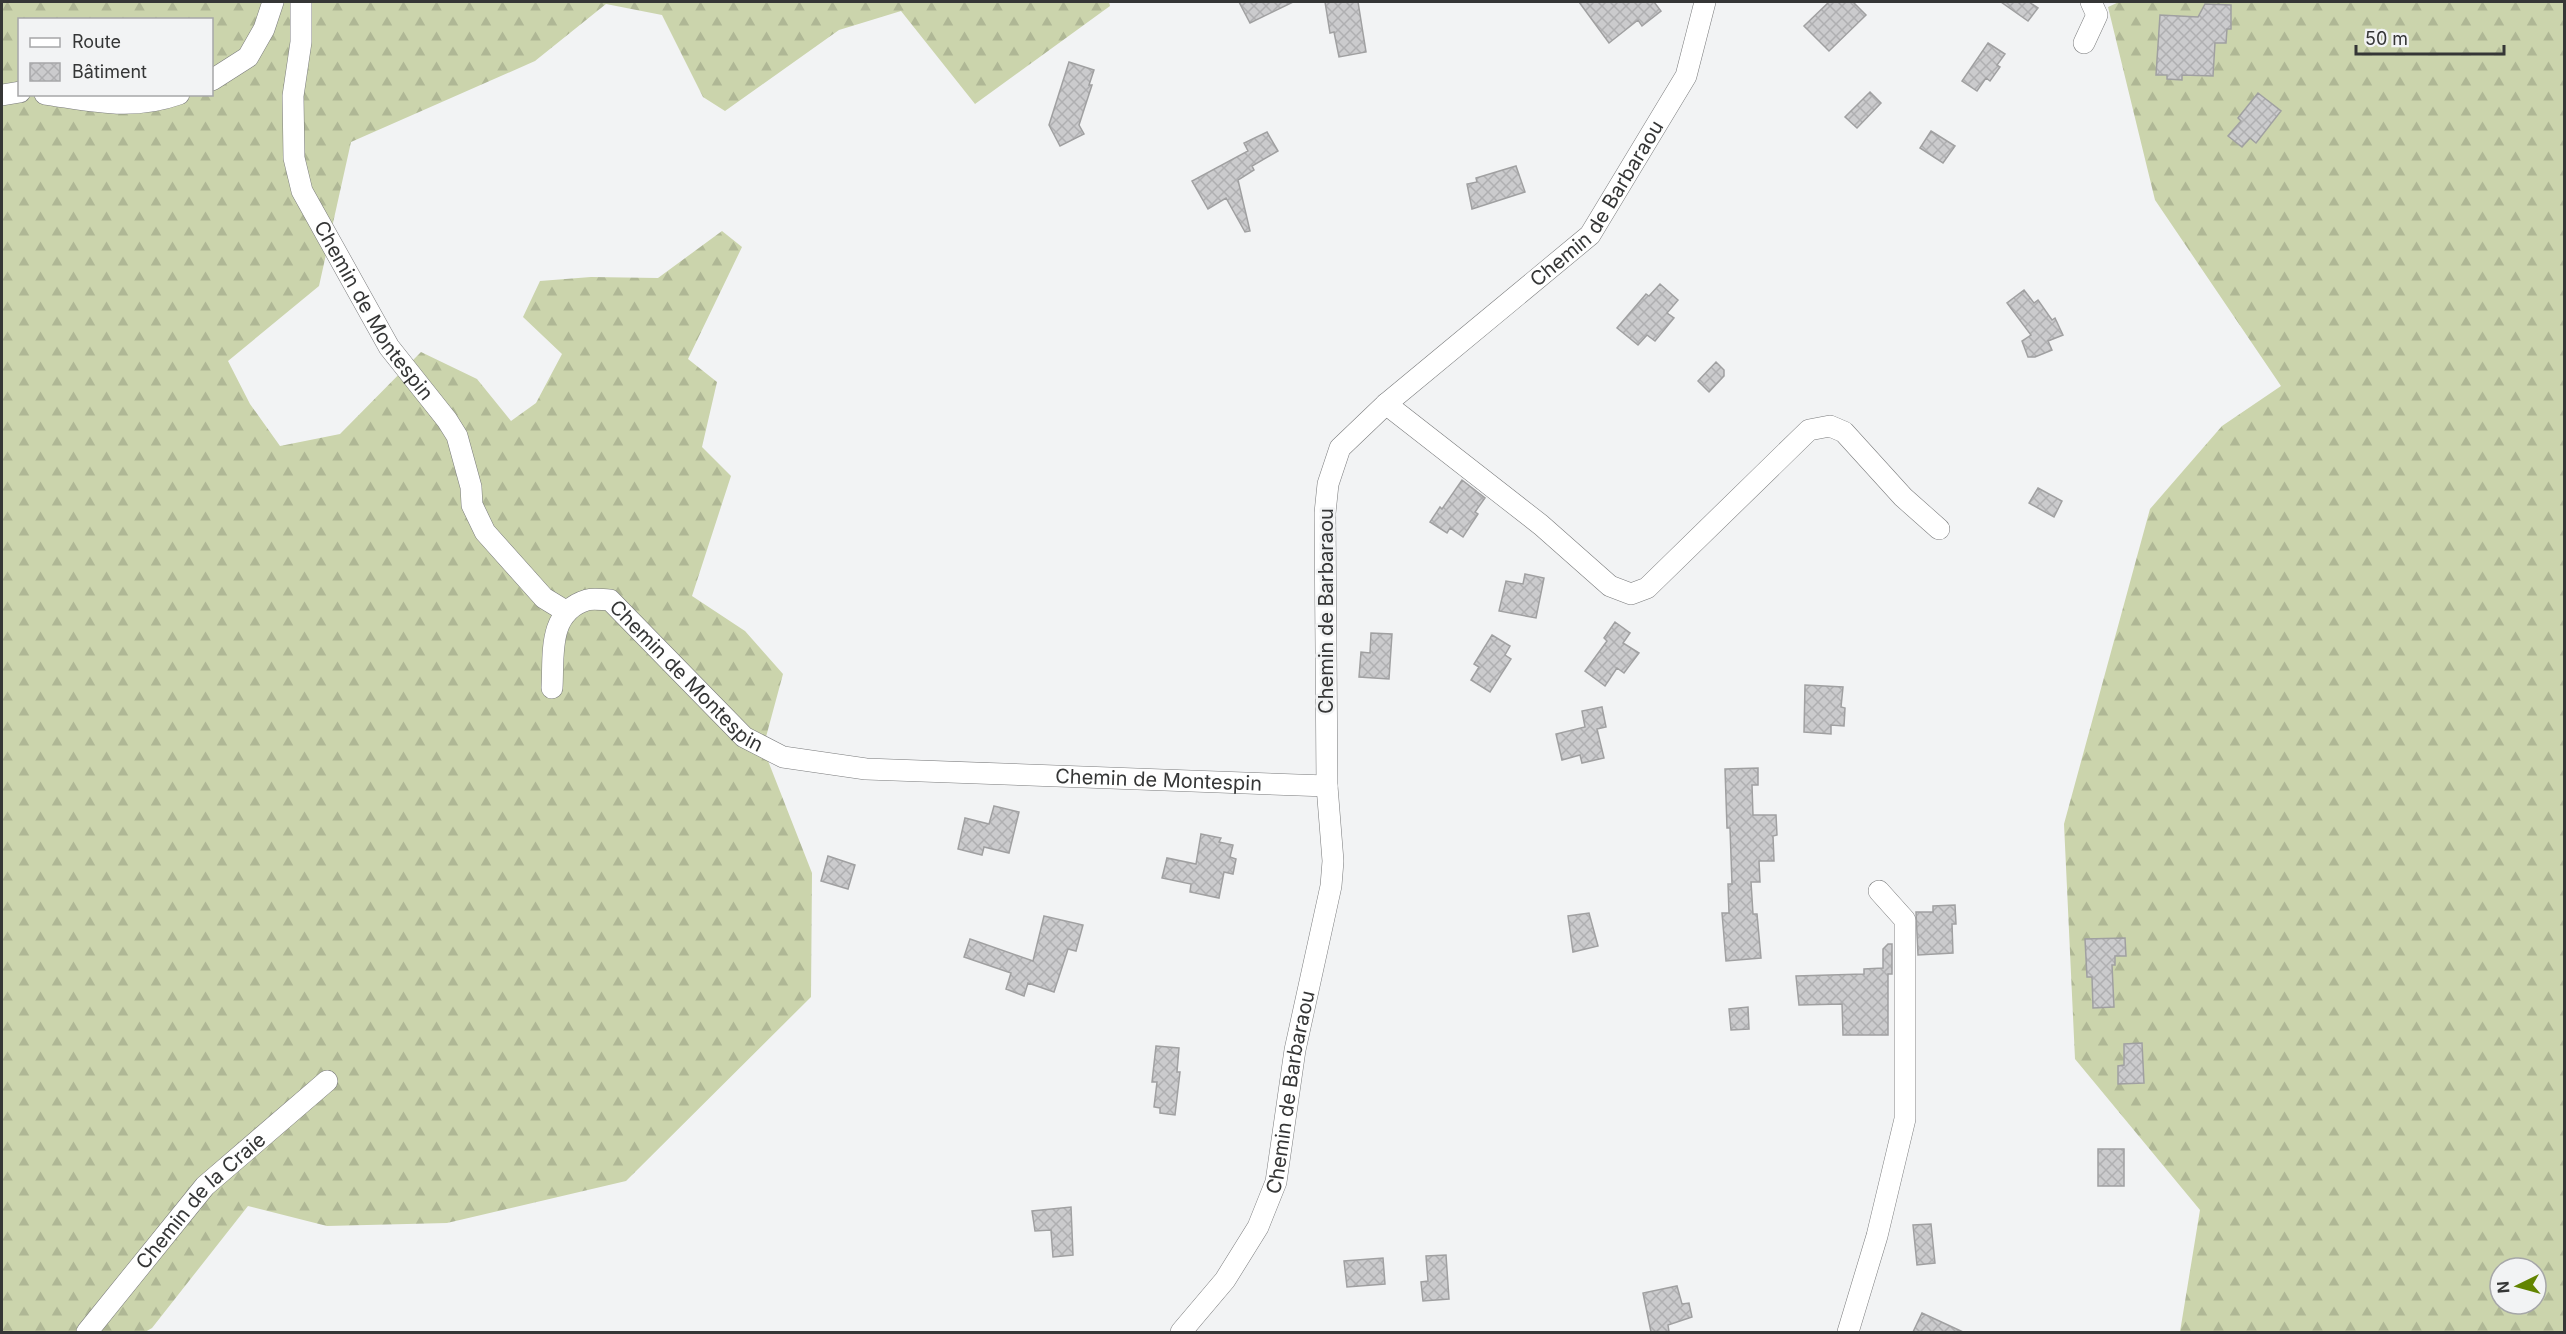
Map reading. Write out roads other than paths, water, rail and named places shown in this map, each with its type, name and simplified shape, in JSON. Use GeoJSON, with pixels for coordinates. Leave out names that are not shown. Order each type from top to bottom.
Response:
{"type":"FeatureCollection","features":[{"type":"Feature","properties":{"kind":"street"},"geometry":{"type":"LineString","coordinates":[[213,79],[248,57],[264,29],[273,2]]}},
{"type":"Feature","properties":{"kind":"street","name":"Chemin de Montespin"},"geometry":{"type":"LineString","coordinates":[[301,2],[301,42],[293,96],[294,158],[302,191],[389,347],[457,436],[471,487],[472,505],[485,532],[544,598],[567,612],[587,600],[610,600],[744,737],[783,757],[866,769],[1327,786]]}},
{"type":"Feature","properties":{"kind":"street","name":"Chemin de Barbaraou"},"geometry":{"type":"LineString","coordinates":[[1181,1332],[1225,1280],[1253,1235],[1276,1182],[1296,1050],[1331,886],[1333,861],[1327,786],[1325,513],[1328,484],[1340,448],[1386,404],[1590,235],[1686,76],[1705,2]]}},
{"type":"Feature","properties":{"kind":"street"},"geometry":{"type":"LineString","coordinates":[[2084,43],[2097,15],[2091,2]]}},
{"type":"Feature","properties":{"kind":"street"},"geometry":{"type":"LineString","coordinates":[[2,95],[18,93]]}},
{"type":"Feature","properties":{"kind":"street"},"geometry":{"type":"LineString","coordinates":[[60,96],[126,105],[160,101],[174,96]]}},
{"type":"Feature","properties":{"kind":"street"},"geometry":{"type":"LineString","coordinates":[[1386,404],[1541,525],[1610,586],[1631,594],[1647,588],[1809,430],[1820,427],[1830,426],[1844,432],[1903,497],[1939,529]]}},
{"type":"Feature","properties":{"kind":"street"},"geometry":{"type":"LineString","coordinates":[[552,688],[555,631],[567,612]]}},
{"type":"Feature","properties":{"kind":"street"},"geometry":{"type":"LineString","coordinates":[[1848,1332],[1876,1236],[1905,1119],[1905,920],[1879,891]]}},
{"type":"Feature","properties":{"kind":"street","name":"Chemin de la Craie"},"geometry":{"type":"LineString","coordinates":[[87,1332],[205,1186],[327,1081]]}}]}
